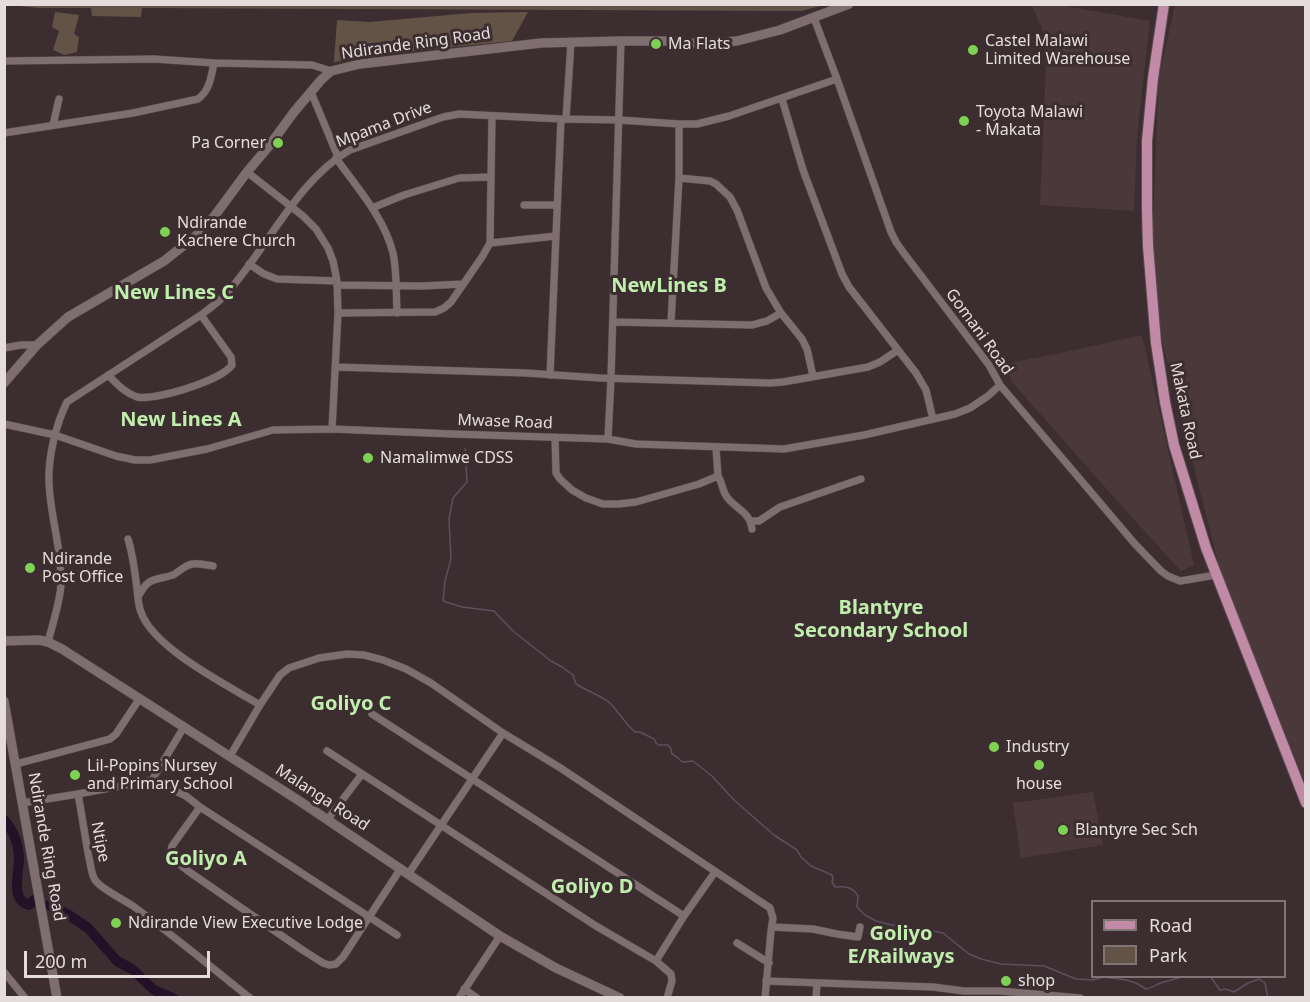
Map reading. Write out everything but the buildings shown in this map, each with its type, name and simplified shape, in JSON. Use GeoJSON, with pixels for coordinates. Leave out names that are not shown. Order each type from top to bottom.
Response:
{"type":"FeatureCollection","features":[{"type":"Feature","properties":{"kind":"main road","name":"Makata Road"},"geometry":{"type":"LineString","coordinates":[[1164,4],[1153,78],[1147,141],[1148,246],[1156,343],[1165,402],[1174,445],[1216,575],[1305,803]]}},
{"type":"Feature","properties":{"kind":"street","name":"Ndirande Ring Road"},"geometry":{"type":"LineString","coordinates":[[4,384],[37,345],[73,313],[164,261],[197,235],[213,218],[311,92],[331,71],[360,64],[541,43],[668,41],[700,44],[736,41],[766,34],[849,4]]}},
{"type":"Feature","properties":{"kind":"street","name":"Gomani Road"},"geometry":{"type":"LineString","coordinates":[[814,18],[896,242],[988,365],[1000,385],[1135,544],[1161,571],[1180,581],[1216,575]]}},
{"type":"Feature","properties":{"kind":"street"},"geometry":{"type":"LineString","coordinates":[[608,439],[621,41]]}},
{"type":"Feature","properties":{"kind":"street"},"geometry":{"type":"LineString","coordinates":[[550,375],[557,205],[571,42]]}},
{"type":"Feature","properties":{"kind":"street"},"geometry":{"type":"LineString","coordinates":[[4,61],[154,59],[312,65],[331,71]]}},
{"type":"Feature","properties":{"kind":"street"},"geometry":{"type":"LineString","coordinates":[[4,133],[144,111],[198,99],[208,87],[214,63]]}},
{"type":"Feature","properties":{"kind":"street","name":"Mpama Drive"},"geometry":{"type":"LineString","coordinates":[[48,642],[61,583],[49,481],[55,435],[61,413],[67,402],[201,315],[226,294],[314,178],[337,157],[350,150],[443,117],[459,114],[697,124],[712,122],[837,79]]}},
{"type":"Feature","properties":{"kind":"street"},"geometry":{"type":"LineString","coordinates":[[311,92],[337,157],[385,231],[395,266],[397,313]]}},
{"type":"Feature","properties":{"kind":"street"},"geometry":{"type":"LineString","coordinates":[[53,124],[59,99]]}},
{"type":"Feature","properties":{"kind":"street"},"geometry":{"type":"LineString","coordinates":[[782,99],[803,170],[842,274],[849,287],[916,373],[926,390],[933,419]]}},
{"type":"Feature","properties":{"kind":"street"},"geometry":{"type":"LineString","coordinates":[[338,313],[438,311],[451,302],[490,243],[492,116]]}},
{"type":"Feature","properties":{"kind":"street"},"geometry":{"type":"LineString","coordinates":[[671,322],[679,178],[679,124]]}},
{"type":"Feature","properties":{"kind":"street"},"geometry":{"type":"LineString","coordinates":[[247,172],[316,229],[333,261],[337,283],[338,313],[332,429]]}},
{"type":"Feature","properties":{"kind":"street"},"geometry":{"type":"LineString","coordinates":[[372,208],[404,195],[459,178],[490,177]]}},
{"type":"Feature","properties":{"kind":"street"},"geometry":{"type":"LineString","coordinates":[[679,178],[717,183],[730,197],[766,288],[781,313],[802,339],[813,376]]}},
{"type":"Feature","properties":{"kind":"street"},"geometry":{"type":"LineString","coordinates":[[524,205],[557,205]]}},
{"type":"Feature","properties":{"kind":"street"},"geometry":{"type":"LineString","coordinates":[[490,243],[556,236]]}},
{"type":"Feature","properties":{"kind":"street"},"geometry":{"type":"LineString","coordinates":[[249,264],[271,278],[396,286],[463,284]]}},
{"type":"Feature","properties":{"kind":"street"},"geometry":{"type":"LineString","coordinates":[[613,322],[752,325],[781,313]]}},
{"type":"Feature","properties":{"kind":"street"},"geometry":{"type":"LineString","coordinates":[[108,375],[128,393],[142,398],[155,397],[197,385],[228,370],[232,365],[231,357],[201,315]]}},
{"type":"Feature","properties":{"kind":"street"},"geometry":{"type":"LineString","coordinates":[[4,348],[37,345]]}},
{"type":"Feature","properties":{"kind":"street"},"geometry":{"type":"LineString","coordinates":[[335,368],[770,383],[868,367],[898,350]]}},
{"type":"Feature","properties":{"kind":"street","name":"Mwase Road"},"geometry":{"type":"LineString","coordinates":[[4,424],[55,435],[116,456],[150,460],[207,449],[273,430],[332,429],[555,437],[608,439],[636,444],[784,449],[864,435],[955,414],[970,408],[1000,385]]}},
{"type":"Feature","properties":{"kind":"street"},"geometry":{"type":"LineString","coordinates":[[555,437],[556,473],[560,479],[572,490],[603,504],[636,502],[718,476]]}},
{"type":"Feature","properties":{"kind":"street"},"geometry":{"type":"LineString","coordinates":[[716,448],[718,476],[722,481],[724,493],[741,509],[751,525],[780,507],[861,479]]}},
{"type":"Feature","properties":{"kind":"street"},"geometry":{"type":"LineString","coordinates":[[128,538],[134,563],[140,611],[147,623],[180,656],[260,705]]}},
{"type":"Feature","properties":{"kind":"street"},"geometry":{"type":"LineString","coordinates":[[138,597],[148,582],[173,574],[186,565],[213,566]]}},
{"type":"Feature","properties":{"kind":"street","name":"Malanga Road"},"geometry":{"type":"LineString","coordinates":[[4,641],[39,640],[62,649],[328,819],[500,936],[556,968],[620,998]]}},
{"type":"Feature","properties":{"kind":"street"},"geometry":{"type":"LineString","coordinates":[[230,756],[280,675],[289,668],[319,658],[348,654],[383,660],[414,673],[503,733],[560,767],[770,908],[773,918],[765,998]]}},
{"type":"Feature","properties":{"kind":"street"},"geometry":{"type":"LineString","coordinates":[[16,764],[113,737],[140,698]]}},
{"type":"Feature","properties":{"kind":"street","name":"Ndirande Ring Road"},"geometry":{"type":"LineString","coordinates":[[4,701],[7,737],[16,764],[57,998]]}},
{"type":"Feature","properties":{"kind":"street"},"geometry":{"type":"LineString","coordinates":[[372,714],[684,916]]}},
{"type":"Feature","properties":{"kind":"street"},"geometry":{"type":"LineString","coordinates":[[152,780],[184,727]]}},
{"type":"Feature","properties":{"kind":"street"},"geometry":{"type":"LineString","coordinates":[[200,807],[172,846],[170,850],[172,857],[188,871],[301,950],[329,966],[336,964],[343,957],[369,917],[441,825],[503,733]]}},
{"type":"Feature","properties":{"kind":"street"},"geometry":{"type":"LineString","coordinates":[[327,751],[596,926],[656,961],[671,974],[672,981],[667,998]]}},
{"type":"Feature","properties":{"kind":"street"},"geometry":{"type":"LineString","coordinates":[[328,819],[362,774]]}},
{"type":"Feature","properties":{"kind":"street"},"geometry":{"type":"LineString","coordinates":[[22,803],[152,780],[186,796],[397,935]]}},
{"type":"Feature","properties":{"kind":"street","name":"Ntipe"},"geometry":{"type":"LineString","coordinates":[[78,794],[96,882],[151,919],[250,998]]}},
{"type":"Feature","properties":{"kind":"street"},"geometry":{"type":"LineString","coordinates":[[656,961],[715,872]]}},
{"type":"Feature","properties":{"kind":"street"},"geometry":{"type":"LineString","coordinates":[[772,927],[813,929],[858,937],[860,927]]}},
{"type":"Feature","properties":{"kind":"street"},"geometry":{"type":"LineString","coordinates":[[459,998],[500,936]]}},
{"type":"Feature","properties":{"kind":"street"},"geometry":{"type":"LineString","coordinates":[[737,943],[769,963]]}},
{"type":"Feature","properties":{"kind":"street"},"geometry":{"type":"LineString","coordinates":[[4,972],[26,998]]}},
{"type":"Feature","properties":{"kind":"street"},"geometry":{"type":"LineString","coordinates":[[766,981],[933,987],[964,994],[1000,991],[1080,998]]}},
{"type":"Feature","properties":{"kind":"street"},"geometry":{"type":"LineString","coordinates":[[816,998],[817,983]]}},
{"type":"Feature","properties":{"kind":"street"},"geometry":{"type":"LineString","coordinates":[[464,990],[477,998]]}},
{"type":"Feature","properties":{"kind":"shaded area"},"geometry":{"type":"Polygon","coordinates":[[[1032,5],[1059,5],[1150,21],[1137,135],[1134,211],[1040,205],[1047,41],[1032,5]]]}},
{"type":"Feature","properties":{"kind":"shaded area"},"geometry":{"type":"Polygon","coordinates":[[[1175,5],[1305,5],[1305,782],[1221,574],[1162,341],[1152,243],[1159,77],[1175,5]]]}},
{"type":"Feature","properties":{"kind":"shaded area"},"geometry":{"type":"Polygon","coordinates":[[[1142,335],[1194,565],[1181,571],[1012,382],[1009,372],[1009,365],[1014,362],[1142,335]]]}},
{"type":"Feature","properties":{"kind":"shaded area"},"geometry":{"type":"Polygon","coordinates":[[[1093,792],[1103,845],[1021,858],[1013,803],[1093,792]]]}},
{"type":"Feature","properties":{"kind":"green space"},"geometry":{"type":"Polygon","coordinates":[[[824,4],[801,11],[142,8],[141,17],[92,16],[91,8],[38,8],[9,5],[824,4]]]}},
{"type":"Feature","properties":{"kind":"green space"},"geometry":{"type":"Polygon","coordinates":[[[55,12],[79,15],[74,34],[79,37],[77,52],[65,55],[53,50],[59,31],[52,27],[55,12]]]}},
{"type":"Feature","properties":{"kind":"green space"},"geometry":{"type":"Polygon","coordinates":[[[528,12],[512,41],[334,62],[337,20],[369,22],[471,13],[528,12]]]}},
{"type":"Feature","properties":{"kind":"waterway"},"geometry":{"type":"LineString","coordinates":[[465,449],[467,482],[453,498],[449,519],[451,559],[443,601],[462,607],[494,611],[513,631],[573,675],[576,684],[610,703],[635,732],[654,739],[659,745],[668,745],[672,754],[682,762],[693,761],[774,835],[797,850],[811,866],[832,875],[835,887],[845,887],[854,891],[858,896],[857,907],[865,915],[876,921],[899,925],[911,931],[923,929],[943,933],[969,954],[981,959],[1001,964],[1044,966],[1076,979],[1100,978]]}},
{"type":"Feature","properties":{"kind":"waterway"},"geometry":{"type":"LineString","coordinates":[[4,820],[12,832],[18,850],[17,891],[19,897],[29,905],[34,900]]}},
{"type":"Feature","properties":{"kind":"waterway"},"geometry":{"type":"LineString","coordinates":[[49,905],[88,928],[117,961],[132,969],[154,990],[173,998]]}},
{"type":"Feature","properties":{"kind":"waterway"},"geometry":{"type":"LineString","coordinates":[[1111,978],[1136,983],[1146,989],[1177,978]]}},
{"type":"Feature","properties":{"kind":"waterway"},"geometry":{"type":"LineString","coordinates":[[1211,978],[1220,990],[1234,992],[1259,979],[1265,983],[1268,998]]}},
{"type":"Feature","properties":{"kind":"place","name":"Ma Flats"},"geometry":{"type":"Point","coordinates":[656,44]}},
{"type":"Feature","properties":{"kind":"place","name":"Castel Malawi Limited Warehouse"},"geometry":{"type":"Point","coordinates":[973,50]}},
{"type":"Feature","properties":{"kind":"place","name":"Toyota Malawi - Makata"},"geometry":{"type":"Point","coordinates":[964,121]}},
{"type":"Feature","properties":{"kind":"place","name":"Pa Corner"},"geometry":{"type":"Point","coordinates":[278,143]}},
{"type":"Feature","properties":{"kind":"place","name":"Ndirande Kachere Church"},"geometry":{"type":"Point","coordinates":[165,232]}},
{"type":"Feature","properties":{"kind":"place","name":"Namalimwe CDSS"},"geometry":{"type":"Point","coordinates":[368,458]}},
{"type":"Feature","properties":{"kind":"place","name":"Ndirande Post Office"},"geometry":{"type":"Point","coordinates":[30,568]}},
{"type":"Feature","properties":{"kind":"place","name":"Industry"},"geometry":{"type":"Point","coordinates":[994,747]}},
{"type":"Feature","properties":{"kind":"place","name":"house"},"geometry":{"type":"Point","coordinates":[1039,765]}},
{"type":"Feature","properties":{"kind":"place","name":"Lil-Popins Nursey and Primary School"},"geometry":{"type":"Point","coordinates":[75,775]}},
{"type":"Feature","properties":{"kind":"place","name":"Blantyre Sec Sch"},"geometry":{"type":"Point","coordinates":[1063,830]}},
{"type":"Feature","properties":{"kind":"place","name":"Ndirande View Executive Lodge"},"geometry":{"type":"Point","coordinates":[116,923]}},
{"type":"Feature","properties":{"kind":"place","name":"shop"},"geometry":{"type":"Point","coordinates":[1006,981]}},
{"type":"Feature","properties":{"kind":"district","name":"NewLines B"},"geometry":{"type":"Point","coordinates":[669,286]}},
{"type":"Feature","properties":{"kind":"district","name":"New Lines C"},"geometry":{"type":"Point","coordinates":[174,293]}},
{"type":"Feature","properties":{"kind":"district","name":"New Lines A"},"geometry":{"type":"Point","coordinates":[181,420]}},
{"type":"Feature","properties":{"kind":"district","name":"Blantyre Secondary School"},"geometry":{"type":"Point","coordinates":[881,620]}},
{"type":"Feature","properties":{"kind":"district","name":"Goliyo C"},"geometry":{"type":"Point","coordinates":[351,704]}},
{"type":"Feature","properties":{"kind":"district","name":"Goliyo A"},"geometry":{"type":"Point","coordinates":[206,859]}},
{"type":"Feature","properties":{"kind":"district","name":"Goliyo D"},"geometry":{"type":"Point","coordinates":[592,887]}},
{"type":"Feature","properties":{"kind":"district","name":"Goliyo E/Railways"},"geometry":{"type":"Point","coordinates":[901,946]}}]}
